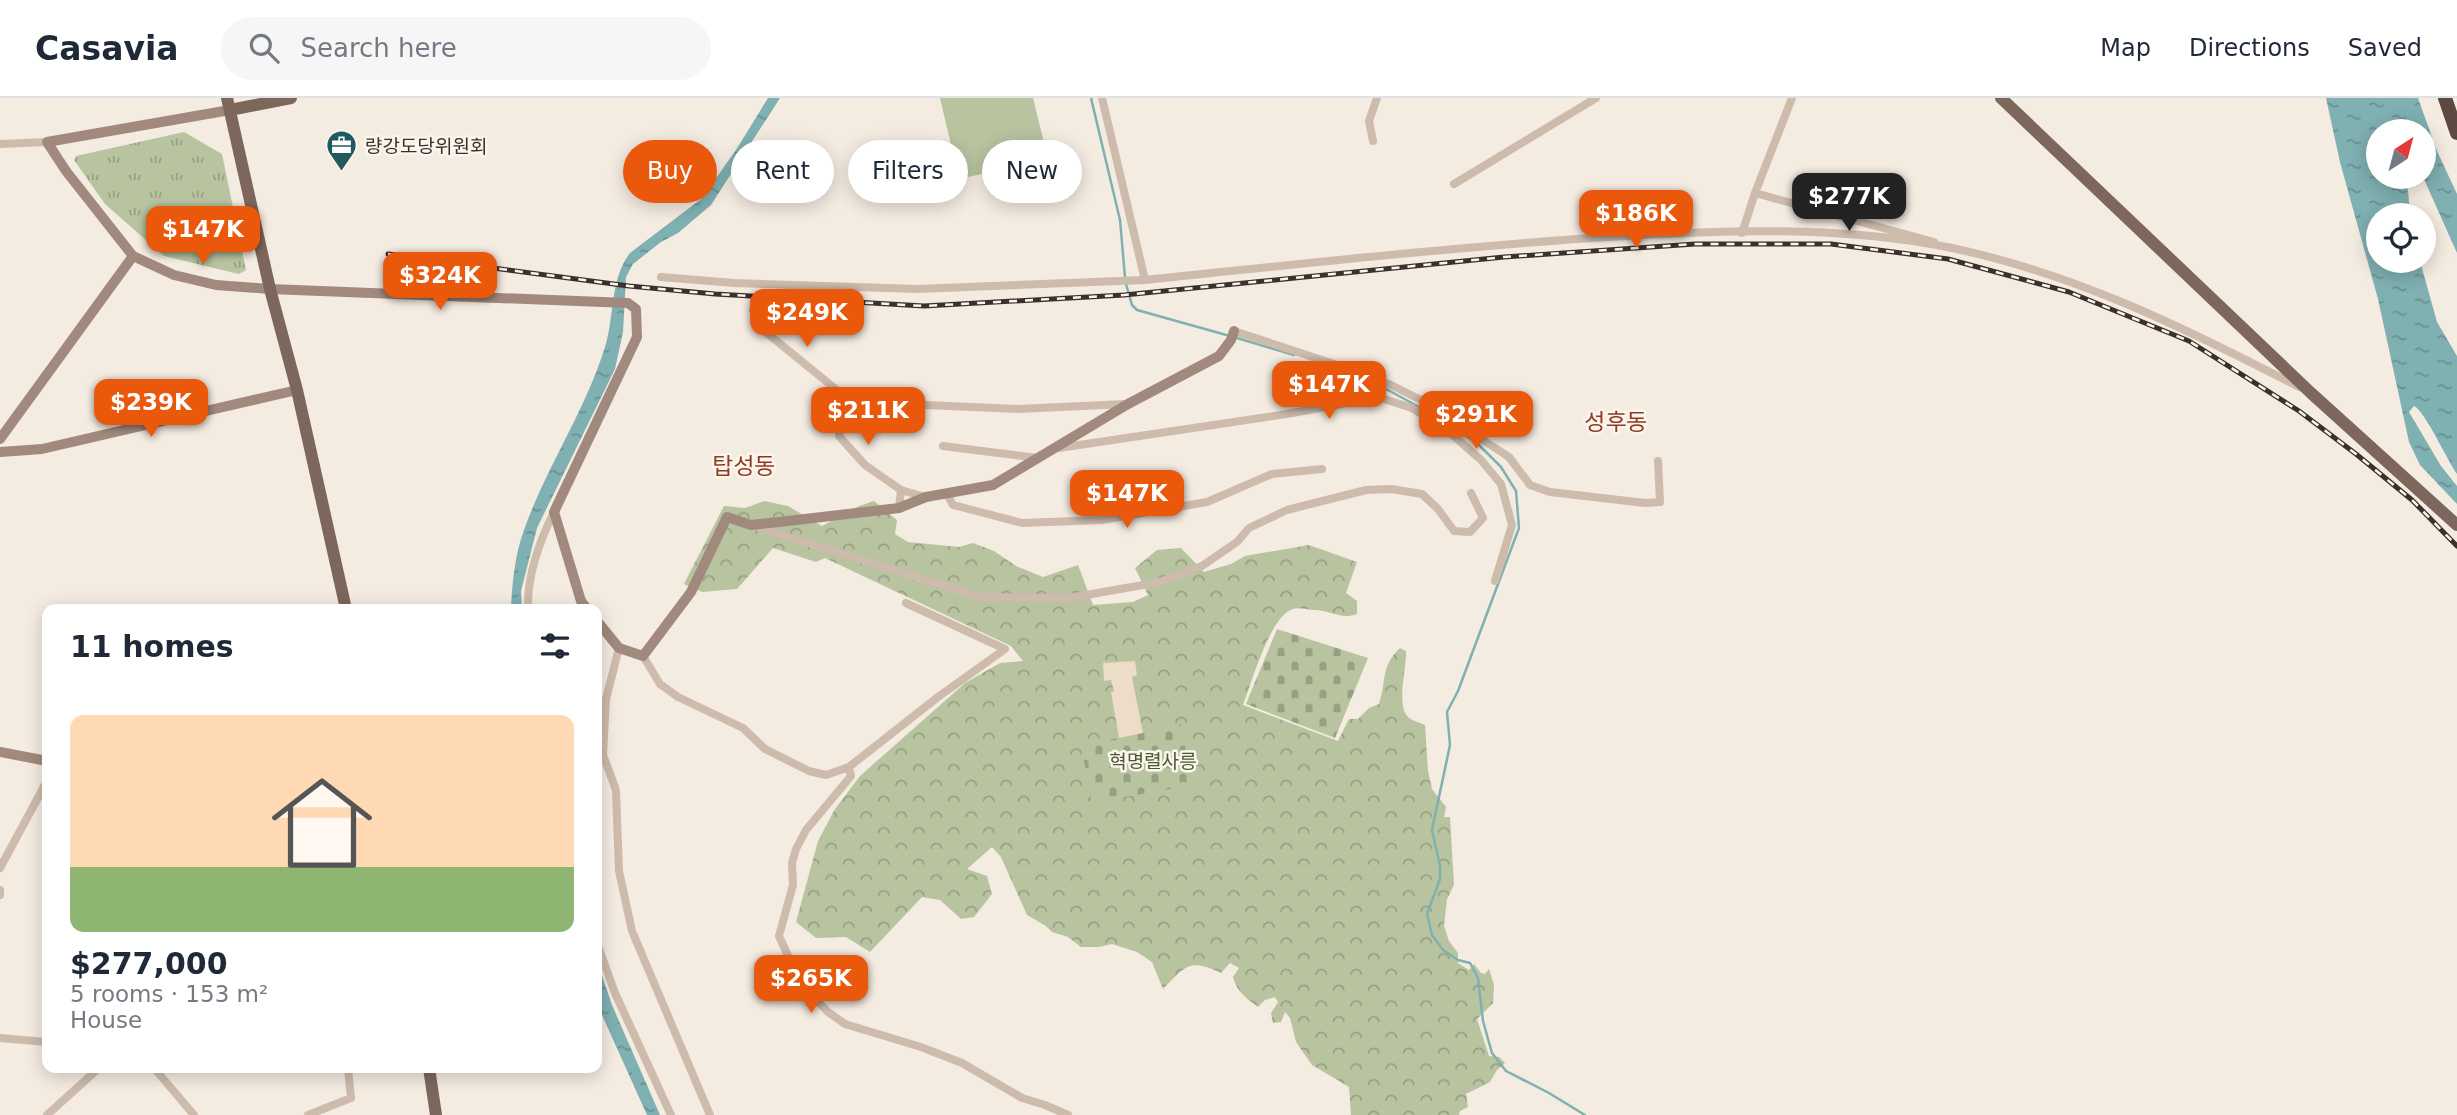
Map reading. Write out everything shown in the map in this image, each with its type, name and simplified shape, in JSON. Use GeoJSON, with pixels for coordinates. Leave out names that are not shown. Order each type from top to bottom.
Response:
{"type":"FeatureCollection","features":[{"type":"Feature","properties":{"kind":"highway"},"geometry":{"type":"LineString","coordinates":[[2445,98],[2457,133]]}},
{"type":"Feature","properties":{"kind":"main road"},"geometry":{"type":"LineString","coordinates":[[292,98],[229,104],[345,604]]}},
{"type":"Feature","properties":{"kind":"main road"},"geometry":{"type":"LineString","coordinates":[[2001,98],[2311,393],[2457,525]]}},
{"type":"Feature","properties":{"kind":"main road"},"geometry":{"type":"LineString","coordinates":[[430,1073],[436,1115]]}},
{"type":"Feature","properties":{"kind":"street"},"geometry":{"type":"LineString","coordinates":[[1102,98],[1145,280]]}},
{"type":"Feature","properties":{"kind":"street"},"geometry":{"type":"LineString","coordinates":[[1373,141],[1369,121],[1377,98]]}},
{"type":"Feature","properties":{"kind":"street"},"geometry":{"type":"LineString","coordinates":[[1454,184],[1596,98]]}},
{"type":"Feature","properties":{"kind":"street"},"geometry":{"type":"LineString","coordinates":[[1742,233],[1792,98]]}},
{"type":"Feature","properties":{"kind":"street"},"geometry":{"type":"LineString","coordinates":[[0,144],[47,142],[229,104]]}},
{"type":"Feature","properties":{"kind":"street"},"geometry":{"type":"LineString","coordinates":[[47,142],[66,171],[133,256],[174,275],[216,285],[270,289],[628,303],[636,309],[637,337],[541,537],[528,590],[528,604]]}},
{"type":"Feature","properties":{"kind":"street"},"geometry":{"type":"LineString","coordinates":[[1755,193],[2077,282],[2190,330],[2311,393]]}},
{"type":"Feature","properties":{"kind":"street"},"geometry":{"type":"LineString","coordinates":[[661,278],[919,289],[1126,281],[1506,243],[1674,233],[1837,232],[1951,248]]}},
{"type":"Feature","properties":{"kind":"street"},"geometry":{"type":"LineString","coordinates":[[0,439],[133,256]]}},
{"type":"Feature","properties":{"kind":"street"},"geometry":{"type":"LineString","coordinates":[[753,310],[762,329],[848,399],[1018,409],[1128,404]]}},
{"type":"Feature","properties":{"kind":"street"},"geometry":{"type":"LineString","coordinates":[[751,525],[900,508],[926,497],[993,485],[1128,404],[1219,356],[1233,335],[1337,365],[1389,384],[1423,401],[1509,457],[1530,485],[1550,492],[1645,503],[1660,502],[1658,461]]}},
{"type":"Feature","properties":{"kind":"street"},"geometry":{"type":"LineString","coordinates":[[0,452],[42,449],[297,390]]}},
{"type":"Feature","properties":{"kind":"street"},"geometry":{"type":"LineString","coordinates":[[1053,449],[1287,414],[1378,397],[1412,408],[1447,430],[1481,460],[1501,484],[1513,525],[1495,581]]}},
{"type":"Feature","properties":{"kind":"street"},"geometry":{"type":"LineString","coordinates":[[848,399],[838,436],[865,465],[901,490],[926,497]]}},
{"type":"Feature","properties":{"kind":"street"},"geometry":{"type":"LineString","coordinates":[[943,446],[1038,458]]}},
{"type":"Feature","properties":{"kind":"street"},"geometry":{"type":"LineString","coordinates":[[947,494],[953,505],[1022,523],[1102,520],[1207,502],[1272,474],[1322,469]]}},
{"type":"Feature","properties":{"kind":"street"},"geometry":{"type":"LineString","coordinates":[[643,656],[691,592],[727,517],[980,597],[1069,598],[1160,582],[1202,566],[1237,542],[1249,528],[1287,510],[1366,490],[1391,489],[1422,494],[1438,509],[1454,531],[1470,532],[1483,518],[1471,493]]}},
{"type":"Feature","properties":{"kind":"street"},"geometry":{"type":"LineString","coordinates":[[900,508],[901,490]]}},
{"type":"Feature","properties":{"kind":"street"},"geometry":{"type":"LineString","coordinates":[[554,512],[583,604]]}},
{"type":"Feature","properties":{"kind":"street"},"geometry":{"type":"LineString","coordinates":[[602,627],[619,648],[643,656],[660,684],[678,697],[743,727],[765,749],[809,771],[826,775],[849,767],[1004,649],[906,603]]}},
{"type":"Feature","properties":{"kind":"street"},"geometry":{"type":"LineString","coordinates":[[619,648],[606,699],[603,755],[617,790],[619,871],[632,931],[710,1115]]}},
{"type":"Feature","properties":{"kind":"street"},"geometry":{"type":"LineString","coordinates":[[0,752],[42,760]]}},
{"type":"Feature","properties":{"kind":"street"},"geometry":{"type":"LineString","coordinates":[[849,767],[851,776],[806,830],[796,849],[792,863],[793,885],[779,936],[811,994],[828,1012],[845,1024],[921,1047],[962,1063],[1022,1098],[1068,1115]]}},
{"type":"Feature","properties":{"kind":"street"},"geometry":{"type":"LineString","coordinates":[[0,868],[42,789]]}},
{"type":"Feature","properties":{"kind":"street"},"geometry":{"type":"LineString","coordinates":[[602,957],[615,993],[671,1115]]}},
{"type":"Feature","properties":{"kind":"street"},"geometry":{"type":"LineString","coordinates":[[0,1038],[42,1042]]}},
{"type":"Feature","properties":{"kind":"street"},"geometry":{"type":"LineString","coordinates":[[47,1115],[93,1073]]}},
{"type":"Feature","properties":{"kind":"street"},"geometry":{"type":"LineString","coordinates":[[158,1073],[192,1114]]}},
{"type":"Feature","properties":{"kind":"street"},"geometry":{"type":"LineString","coordinates":[[308,1115],[351,1098],[348,1073]]}},
{"type":"Feature","properties":{"kind":"green space"},"geometry":{"type":"Polygon","coordinates":[[[940,98],[1033,98],[1043,140],[982,140],[982,174],[968,177],[968,140],[950,140],[940,98]]]}},
{"type":"Feature","properties":{"kind":"green space"},"geometry":{"type":"Polygon","coordinates":[[[184,132],[222,154],[246,270],[239,274],[164,256],[105,204],[74,160],[76,156],[184,132]]]}},
{"type":"Feature","properties":{"kind":"green space"},"geometry":{"type":"Polygon","coordinates":[[[764,501],[788,506],[822,526],[874,501],[897,520],[895,534],[908,542],[959,547],[973,543],[1043,577],[1078,565],[1093,605],[1133,602],[1148,595],[1135,568],[1157,550],[1181,548],[1204,572],[1231,564],[1245,556],[1309,545],[1357,562],[1346,593],[1357,601],[1357,614],[1346,616],[1298,608],[1285,614],[1269,636],[1243,705],[1338,741],[1349,719],[1358,719],[1369,708],[1379,704],[1389,661],[1400,648],[1406,651],[1403,705],[1409,718],[1425,725],[1432,789],[1446,807],[1444,817],[1450,817],[1454,885],[1447,899],[1444,926],[1449,941],[1458,953],[1458,963],[1469,970],[1474,964],[1485,974],[1489,969],[1494,985],[1493,1003],[1477,1019],[1489,1056],[1499,1057],[1505,1063],[1490,1082],[1466,1094],[1468,1107],[1460,1111],[1459,1115],[1351,1115],[1349,1087],[1312,1065],[1296,1042],[1290,1018],[1285,1012],[1281,1022],[1273,1023],[1271,1013],[1278,1002],[1275,997],[1265,1000],[1258,1007],[1242,994],[1233,977],[1239,968],[1230,963],[1221,973],[1195,965],[1183,970],[1163,989],[1152,962],[1137,952],[1112,944],[1081,947],[1027,915],[1001,857],[992,847],[967,869],[987,876],[992,894],[974,917],[961,919],[940,900],[922,897],[870,952],[846,937],[816,938],[796,922],[818,841],[835,809],[860,776],[965,683],[1000,663],[1023,661],[1011,646],[825,558],[816,562],[773,548],[737,589],[702,592],[684,584],[724,506],[745,508],[764,501]]]}},
{"type":"Feature","properties":{"kind":"green space"},"geometry":{"type":"Polygon","coordinates":[[[1277,629],[1368,658],[1335,738],[1246,704],[1277,629]]]}},
{"type":"Feature","properties":{"kind":"green space","name":"혁명렬사릉"},"geometry":{"type":"Polygon","coordinates":[[[1181,724],[1192,785],[1092,803],[1081,746],[1181,724]]]}},
{"type":"Feature","properties":{"kind":"shaded area"},"geometry":{"type":"Polygon","coordinates":[[[1135,661],[1137,675],[1132,677],[1143,733],[1119,738],[1111,692],[1114,691],[1111,680],[1104,681],[1103,663],[1135,661]]]}},
{"type":"Feature","properties":{"kind":"water"},"geometry":{"type":"Polygon","coordinates":[[[768,98],[780,98],[753,140],[742,140],[768,98]]]}},
{"type":"Feature","properties":{"kind":"water"},"geometry":{"type":"Polygon","coordinates":[[[2326,98],[2418,98],[2426,119],[2366,119],[2366,189],[2408,189],[2409,203],[2366,203],[2366,256],[2340,162],[2326,98]]]}},
{"type":"Feature","properties":{"kind":"water"},"geometry":{"type":"Polygon","coordinates":[[[2436,148],[2457,194],[2457,253],[2428,189],[2436,189],[2436,148]]]}},
{"type":"Feature","properties":{"kind":"water"},"geometry":{"type":"Polygon","coordinates":[[[731,157],[731,174],[717,196],[717,177],[731,157]]]}},
{"type":"Feature","properties":{"kind":"water"},"geometry":{"type":"Polygon","coordinates":[[[696,203],[712,203],[678,233],[661,242],[633,264],[626,277],[623,332],[615,369],[537,528],[521,591],[522,604],[511,604],[514,569],[521,539],[533,507],[596,373],[607,338],[615,287],[630,253],[696,203]]]}},
{"type":"Feature","properties":{"kind":"water"},"geometry":{"type":"Polygon","coordinates":[[[2371,273],[2423,273],[2437,322],[2457,356],[2457,474],[2419,410],[2414,406],[2409,412],[2441,466],[2457,486],[2457,504],[2420,465],[2409,442],[2371,273]]]}},
{"type":"Feature","properties":{"kind":"water"},"geometry":{"type":"Polygon","coordinates":[[[602,976],[660,1115],[647,1115],[602,1015],[602,976]]]}},
{"type":"Feature","properties":{"kind":"waterway"},"geometry":{"type":"LineString","coordinates":[[1091,98],[1120,220],[1125,277]]}},
{"type":"Feature","properties":{"kind":"waterway"},"geometry":{"type":"LineString","coordinates":[[1126,284],[1132,305],[1137,310],[1230,336]]}},
{"type":"Feature","properties":{"kind":"waterway"},"geometry":{"type":"LineString","coordinates":[[1237,338],[1294,355]]}},
{"type":"Feature","properties":{"kind":"waterway"},"geometry":{"type":"LineString","coordinates":[[1320,364],[1388,390],[1452,425],[1478,444],[1501,467],[1516,491],[1519,528],[1458,691],[1447,712],[1450,745],[1432,830],[1440,879],[1427,914],[1432,935],[1443,950],[1458,960],[1470,963],[1478,978],[1483,1021],[1492,1053],[1506,1071],[1585,1115]]}},
{"type":"Feature","properties":{"kind":"railway"},"geometry":{"type":"LineString","coordinates":[[388,254],[629,286],[715,294],[924,306],[1124,295],[1504,257],[1695,244],[1831,244],[1948,259],[2069,292],[2189,341],[2299,411],[2356,454],[2412,500],[2457,546]]}},
{"type":"Feature","properties":{"kind":"place","name":"량강도당위원회"},"geometry":{"type":"Point","coordinates":[342,173]}},
{"type":"Feature","properties":{"kind":"district","name":"성후동"},"geometry":{"type":"Point","coordinates":[1616,422]}},
{"type":"Feature","properties":{"kind":"district","name":"탑성동"},"geometry":{"type":"Point","coordinates":[744,466]}}]}
